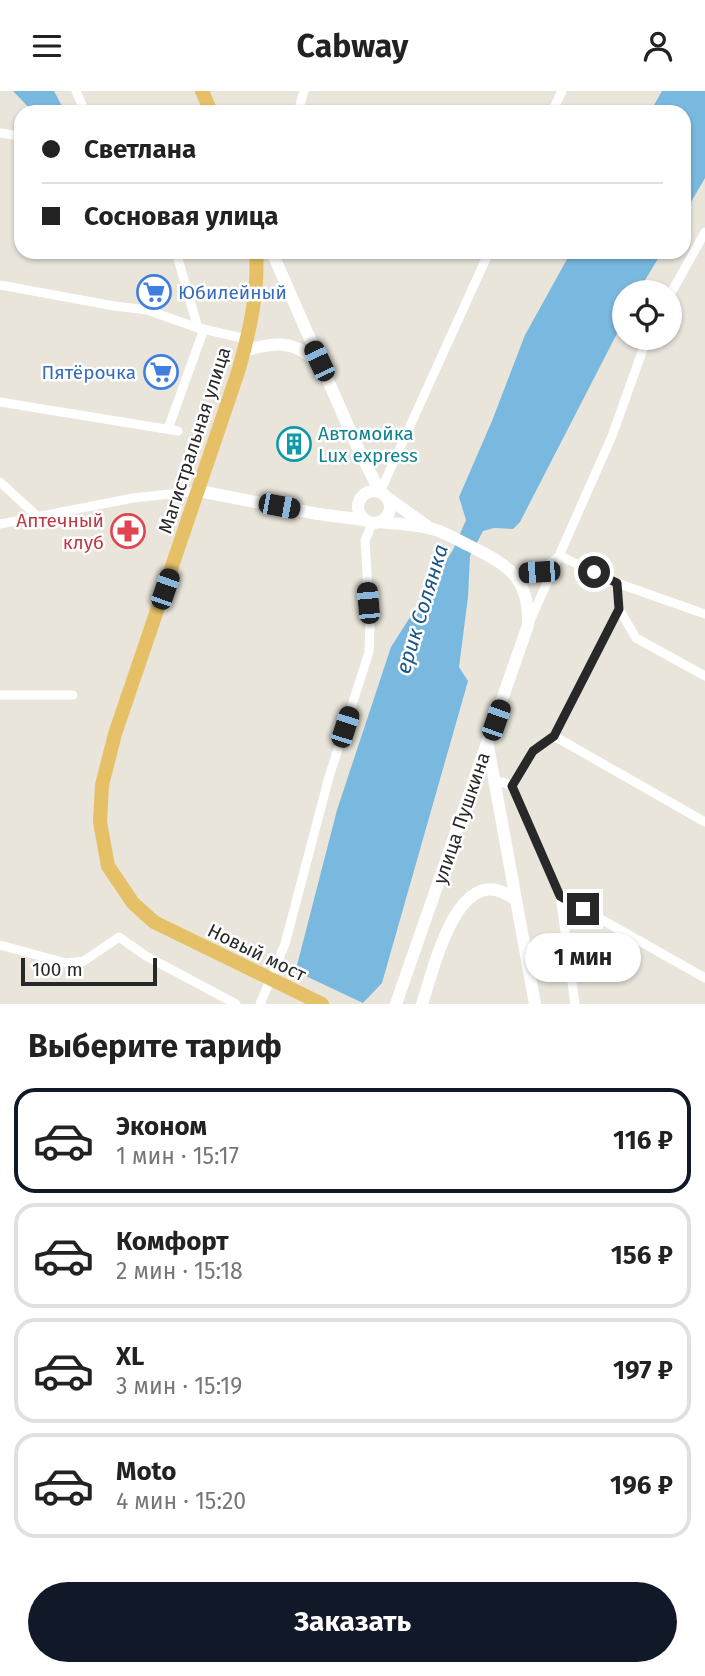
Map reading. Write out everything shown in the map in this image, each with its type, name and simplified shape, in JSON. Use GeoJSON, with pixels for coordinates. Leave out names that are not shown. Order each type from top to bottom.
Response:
{"type":"FeatureCollection","features":[{"type":"Feature","properties":{"kind":"highway","name":"Магистральная улица"},"geometry":{"type":"LineString","coordinates":[[176,934],[154,922],[133,903],[108,866],[100,822],[102,785],[116,734],[199,491],[245,345],[257,277],[256,259]]}},
{"type":"Feature","properties":{"kind":"highway","name":"Новый мост"},"geometry":{"type":"LineString","coordinates":[[176,934],[322,1004]]}},
{"type":"Feature","properties":{"kind":"main road"},"geometry":{"type":"LineString","coordinates":[[275,259],[329,382],[384,495],[390,512],[372,522],[358,510],[359,502],[367,492],[384,495],[430,528]]}},
{"type":"Feature","properties":{"kind":"main road"},"geometry":{"type":"LineString","coordinates":[[245,345],[292,345],[317,363],[329,382]]}},
{"type":"Feature","properties":{"kind":"main road","name":"улица Пушкина"},"geometry":{"type":"LineString","coordinates":[[199,491],[318,514],[430,528],[500,561],[523,589],[529,609],[528,625],[396,1004]]}},
{"type":"Feature","properties":{"kind":"main road"},"geometry":{"type":"LineString","coordinates":[[488,743],[535,1004]]}},
{"type":"Feature","properties":{"kind":"main road"},"geometry":{"type":"LineString","coordinates":[[422,1004],[457,909],[473,894],[488,890],[503,891],[514,899]]}},
{"type":"Feature","properties":{"kind":"street"},"geometry":{"type":"LineString","coordinates":[[691,257],[705,232]]}},
{"type":"Feature","properties":{"kind":"street"},"geometry":{"type":"LineString","coordinates":[[0,402],[173,430],[201,328],[178,259]]}},
{"type":"Feature","properties":{"kind":"street"},"geometry":{"type":"LineString","coordinates":[[384,495],[485,259]]}},
{"type":"Feature","properties":{"kind":"street"},"geometry":{"type":"LineString","coordinates":[[678,280],[690,259]]}},
{"type":"Feature","properties":{"kind":"street"},"geometry":{"type":"LineString","coordinates":[[0,285],[102,305],[147,310],[245,345]]}},
{"type":"Feature","properties":{"kind":"street"},"geometry":{"type":"LineString","coordinates":[[528,625],[612,436],[643,350]]}},
{"type":"Feature","properties":{"kind":"street"},"geometry":{"type":"LineString","coordinates":[[0,482],[37,516]]}},
{"type":"Feature","properties":{"kind":"street"},"geometry":{"type":"LineString","coordinates":[[0,524],[133,498],[199,491]]}},
{"type":"Feature","properties":{"kind":"street"},"geometry":{"type":"LineString","coordinates":[[260,1004],[285,944],[329,777],[369,652],[365,541],[372,522]]}},
{"type":"Feature","properties":{"kind":"street"},"geometry":{"type":"LineString","coordinates":[[513,574],[539,572],[560,556]]}},
{"type":"Feature","properties":{"kind":"street"},"geometry":{"type":"LineString","coordinates":[[560,556],[617,583],[705,614]]}},
{"type":"Feature","properties":{"kind":"street"},"geometry":{"type":"LineString","coordinates":[[617,583],[619,609],[636,638],[705,676]]}},
{"type":"Feature","properties":{"kind":"street"},"geometry":{"type":"LineString","coordinates":[[512,786],[533,751],[554,736],[619,609]]}},
{"type":"Feature","properties":{"kind":"street"},"geometry":{"type":"LineString","coordinates":[[0,695],[73,695]]}},
{"type":"Feature","properties":{"kind":"street"},"geometry":{"type":"LineString","coordinates":[[554,736],[705,822]]}},
{"type":"Feature","properties":{"kind":"street"},"geometry":{"type":"LineString","coordinates":[[494,782],[512,786],[560,896],[575,1004]]}},
{"type":"Feature","properties":{"kind":"street"},"geometry":{"type":"LineString","coordinates":[[560,896],[705,978]]}},
{"type":"Feature","properties":{"kind":"street"},"geometry":{"type":"LineString","coordinates":[[0,944],[66,963],[84,961],[119,936],[146,955],[236,1004]]}},
{"type":"Feature","properties":{"kind":"water"},"geometry":{"type":"Polygon","coordinates":[[[13,91],[54,91],[61,105],[26,105],[13,91]]]}},
{"type":"Feature","properties":{"kind":"water"},"geometry":{"type":"Polygon","coordinates":[[[662,91],[705,91],[705,178],[691,202],[691,105],[654,105],[662,91]]]}},
{"type":"Feature","properties":{"kind":"water","name":"ерик Солянка"},"geometry":{"type":"Polygon","coordinates":[[[567,259],[658,259],[645,280],[612,280],[612,343],[520,522],[513,529],[494,528],[483,531],[470,556],[459,667],[468,681],[382,983],[362,1004],[287,1004],[337,810],[391,647],[453,550],[466,520],[459,497],[525,335],[567,259]]]}},
{"type":"Feature","properties":{"kind":"pier"},"geometry":{"type":"Polygon","coordinates":[[[293,970],[365,1004],[283,1004],[293,970]]]}},
{"type":"Feature","properties":{"kind":"place","name":"Юбилейный"},"geometry":{"type":"Point","coordinates":[154,292]}},
{"type":"Feature","properties":{"kind":"place","name":"Пятёрочка"},"geometry":{"type":"Point","coordinates":[161,372]}},
{"type":"Feature","properties":{"kind":"place","name":"Автомойка Lux express"},"geometry":{"type":"Point","coordinates":[294,444]}},
{"type":"Feature","properties":{"kind":"place","name":"Аптечный клуб"},"geometry":{"type":"Point","coordinates":[128,531]}},
{"type":"Feature","properties":{"kind":"route"},"geometry":{"type":"LineString","coordinates":[[583,909],[560,896],[512,786],[533,751],[554,736],[619,609],[617,583],[594,572]]}}]}
